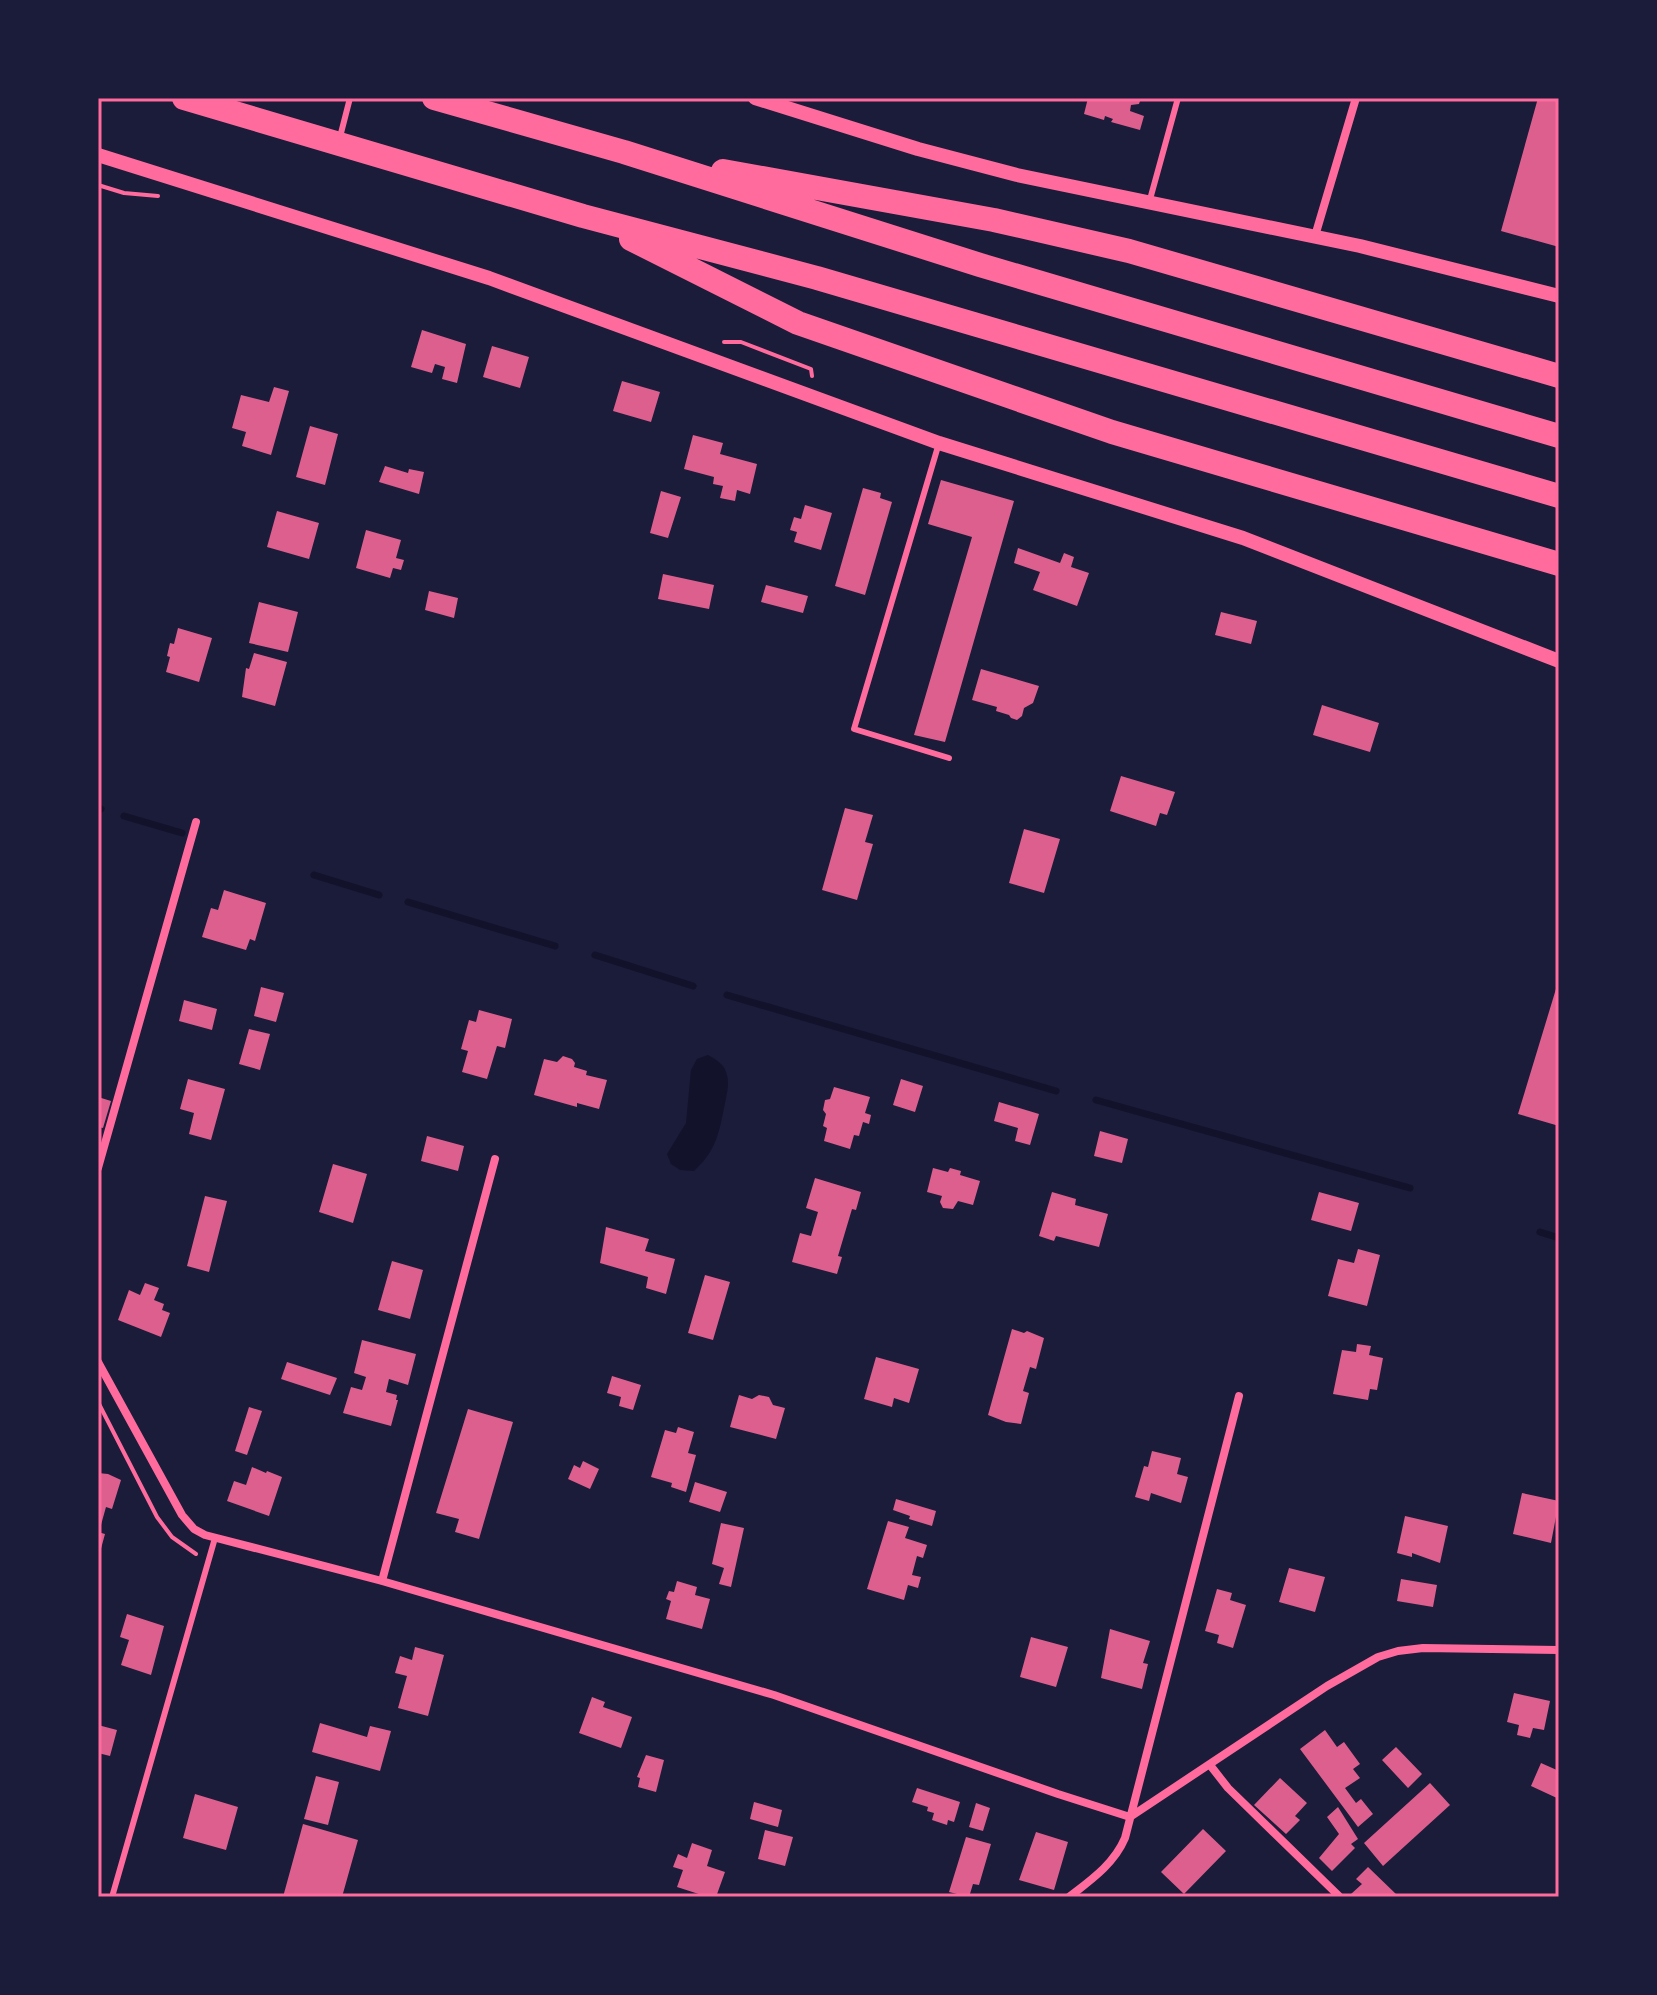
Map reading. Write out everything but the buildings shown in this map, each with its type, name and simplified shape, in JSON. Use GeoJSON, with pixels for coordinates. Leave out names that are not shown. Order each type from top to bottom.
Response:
{"type":"FeatureCollection","features":[{"type":"Feature","properties":{"kind":"highway"},"geometry":{"type":"LineString","coordinates":[[184,98],[583,216],[817,278],[1559,496]]}},
{"type":"Feature","properties":{"kind":"highway"},"geometry":{"type":"LineString","coordinates":[[434,98],[624,152],[980,265],[1559,436]]}},
{"type":"Feature","properties":{"kind":"highway"},"geometry":{"type":"LineString","coordinates":[[624,152],[994,220],[1114,248],[1559,376]]}},
{"type":"Feature","properties":{"kind":"highway"},"geometry":{"type":"LineString","coordinates":[[583,216],[798,323],[1112,432],[1553,565]]}},
{"type":"Feature","properties":{"kind":"street"},"geometry":{"type":"LineString","coordinates":[[755,98],[918,149],[1017,175],[1315,236],[1559,296]]}},
{"type":"Feature","properties":{"kind":"street"},"geometry":{"type":"LineString","coordinates":[[1315,236],[1356,98]]}},
{"type":"Feature","properties":{"kind":"street"},"geometry":{"type":"LineString","coordinates":[[98,155],[489,278],[939,443],[1243,538],[1559,661]]}},
{"type":"Feature","properties":{"kind":"street"},"geometry":{"type":"LineString","coordinates":[[98,1168],[196,822]]}},
{"type":"Feature","properties":{"kind":"street"},"geometry":{"type":"LineString","coordinates":[[382,1581],[495,1159]]}},
{"type":"Feature","properties":{"kind":"street"},"geometry":{"type":"LineString","coordinates":[[98,1362],[182,1515],[194,1529],[215,1538],[382,1581],[774,1695],[1130,1817]]}},
{"type":"Feature","properties":{"kind":"street"},"geometry":{"type":"LineString","coordinates":[[1069,1897],[1115,1857],[1125,1838],[1239,1396]]}},
{"type":"Feature","properties":{"kind":"street"},"geometry":{"type":"LineString","coordinates":[[1130,1817],[1327,1686],[1378,1657],[1423,1648],[1559,1650]]}},
{"type":"Feature","properties":{"kind":"street"},"geometry":{"type":"LineString","coordinates":[[1210,1765],[1228,1788],[1340,1897]]}},
{"type":"Feature","properties":{"kind":"lane"},"geometry":{"type":"LineString","coordinates":[[338,143],[350,98]]}},
{"type":"Feature","properties":{"kind":"lane"},"geometry":{"type":"LineString","coordinates":[[1149,203],[1178,98]]}},
{"type":"Feature","properties":{"kind":"lane"},"geometry":{"type":"LineString","coordinates":[[939,443],[854,729],[949,758]]}},
{"type":"Feature","properties":{"kind":"lane"},"geometry":{"type":"LineString","coordinates":[[112,1897],[215,1538]]}},
{"type":"Feature","properties":{"kind":"path"},"geometry":{"type":"LineString","coordinates":[[98,1402],[157,1517],[172,1537],[208,1562]]}},
{"type":"Feature","properties":{"kind":"shaded area"},"geometry":{"type":"Polygon","coordinates":[[[708,1055],[721,1064],[727,1076],[721,1123],[716,1140],[702,1163],[694,1171],[680,1170],[671,1164],[667,1154],[686,1123],[691,1070],[697,1059],[708,1055]]]}},
{"type":"Feature","properties":{"kind":"waterway"},"geometry":{"type":"LineString","coordinates":[[124,816],[182,833]]}},
{"type":"Feature","properties":{"kind":"waterway"},"geometry":{"type":"LineString","coordinates":[[314,875],[379,895]]}},
{"type":"Feature","properties":{"kind":"waterway"},"geometry":{"type":"LineString","coordinates":[[408,902],[555,946]]}},
{"type":"Feature","properties":{"kind":"waterway"},"geometry":{"type":"LineString","coordinates":[[595,955],[693,986]]}},
{"type":"Feature","properties":{"kind":"waterway"},"geometry":{"type":"LineString","coordinates":[[727,995],[1056,1091]]}},
{"type":"Feature","properties":{"kind":"waterway"},"geometry":{"type":"LineString","coordinates":[[1096,1100],[1410,1188]]}},
{"type":"Feature","properties":{"kind":"waterway"},"geometry":{"type":"LineString","coordinates":[[1540,1232],[1559,1238]]}}]}
